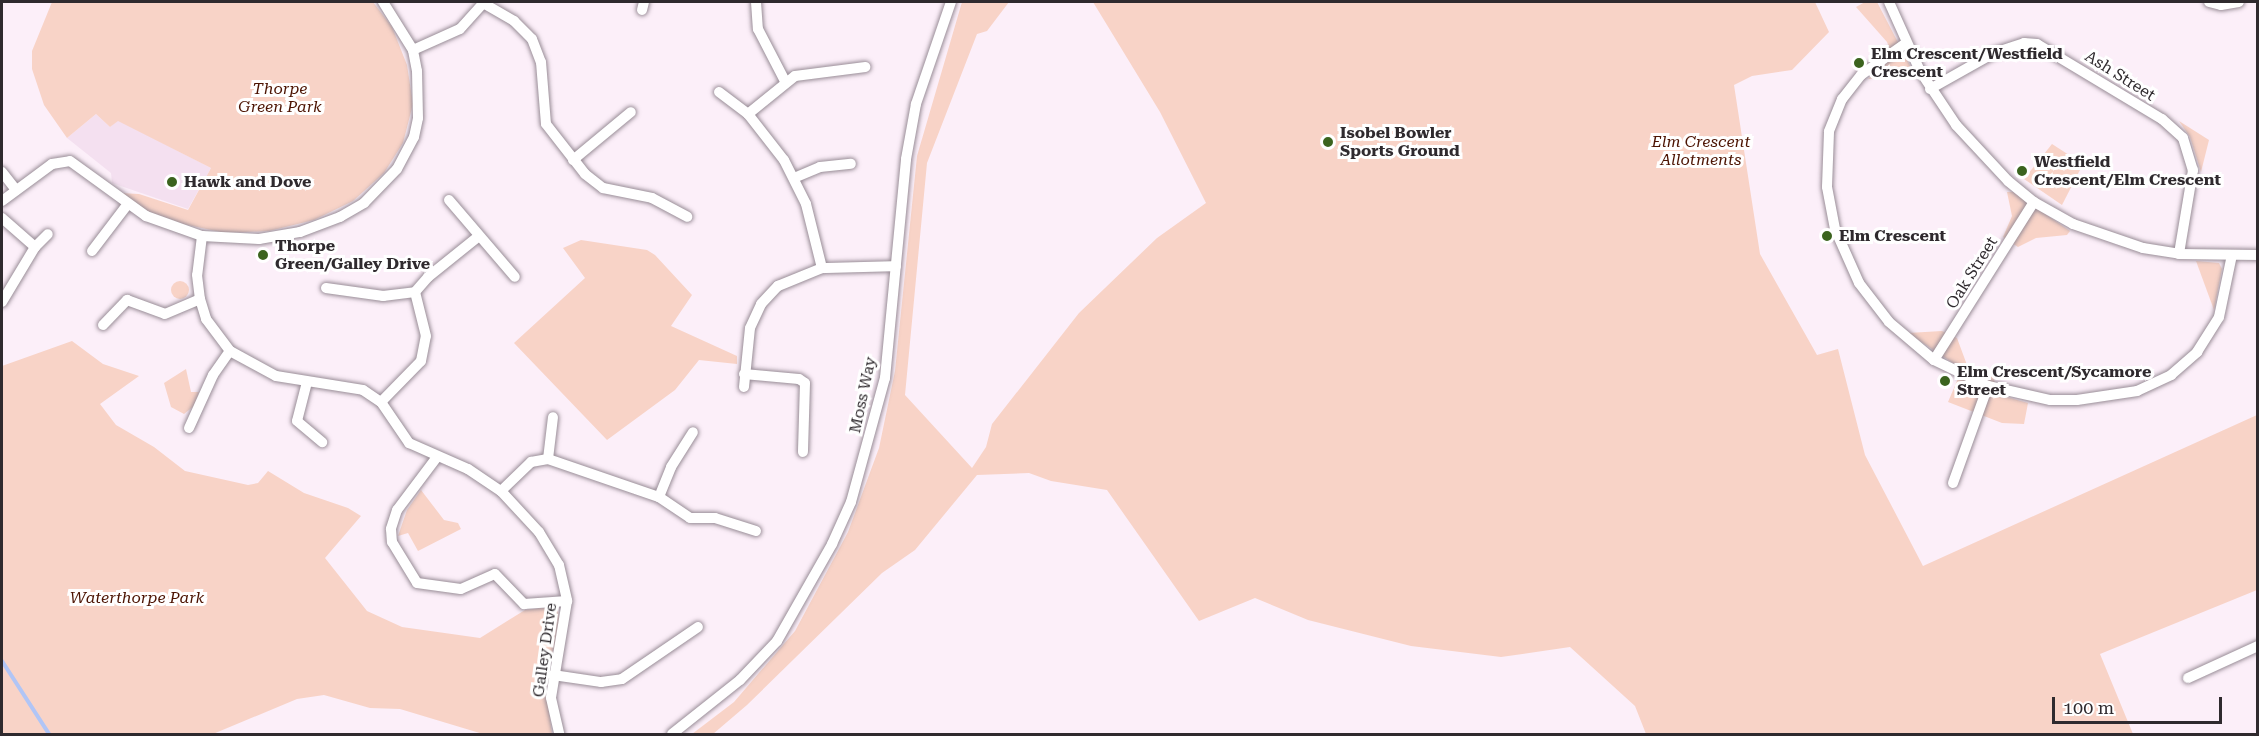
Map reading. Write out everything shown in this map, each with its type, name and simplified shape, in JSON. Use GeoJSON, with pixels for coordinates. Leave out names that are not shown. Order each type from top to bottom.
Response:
{"type":"FeatureCollection","features":[{"type":"Feature","properties":{"kind":"street"},"geometry":{"type":"LineString","coordinates":[[2,201],[60,161],[79,165],[127,205],[166,224],[202,236],[259,239],[300,232],[340,217],[364,203],[397,170],[414,137],[419,92],[413,50],[383,2]]}},
{"type":"Feature","properties":{"kind":"street"},"geometry":{"type":"LineString","coordinates":[[413,50],[460,29],[483,2],[514,21],[532,39],[541,62],[546,124],[573,160],[603,188],[652,198],[687,217]]}},
{"type":"Feature","properties":{"kind":"street"},"geometry":{"type":"LineString","coordinates":[[756,2],[758,29],[784,81]]}},
{"type":"Feature","properties":{"kind":"street","name":"Moss Way"},"geometry":{"type":"LineString","coordinates":[[672,735],[740,680],[777,641],[832,544],[851,502],[885,378],[906,159],[916,104],[951,2]]}},
{"type":"Feature","properties":{"kind":"street"},"geometry":{"type":"LineString","coordinates":[[1889,2],[1906,43],[1930,89],[1979,153],[2034,202],[2109,238],[2179,254],[2258,255]]}},
{"type":"Feature","properties":{"kind":"street"},"geometry":{"type":"LineString","coordinates":[[2209,2],[2222,5],[2239,2]]}},
{"type":"Feature","properties":{"kind":"street"},"geometry":{"type":"LineString","coordinates":[[1906,43],[1861,75],[1842,99],[1829,132],[1827,187],[1835,229],[1858,283],[1889,322],[1934,360],[1988,386],[2050,400],[2077,400],[2137,391],[2164,378],[2197,352],[2219,318],[2232,255]]}},
{"type":"Feature","properties":{"kind":"street","name":"Ash Street"},"geometry":{"type":"LineString","coordinates":[[1930,89],[1994,53],[2024,43],[2037,44],[2162,119],[2183,138],[2193,170],[2179,254]]}},
{"type":"Feature","properties":{"kind":"street"},"geometry":{"type":"LineString","coordinates":[[748,114],[784,81],[806,73],[865,67]]}},
{"type":"Feature","properties":{"kind":"street"},"geometry":{"type":"LineString","coordinates":[[718,92],[748,114],[794,178],[806,204],[822,268]]}},
{"type":"Feature","properties":{"kind":"street"},"geometry":{"type":"LineString","coordinates":[[573,160],[632,112]]}},
{"type":"Feature","properties":{"kind":"street"},"geometry":{"type":"LineString","coordinates":[[794,178],[820,167],[851,164]]}},
{"type":"Feature","properties":{"kind":"street"},"geometry":{"type":"LineString","coordinates":[[2,172],[16,190]]}},
{"type":"Feature","properties":{"kind":"street"},"geometry":{"type":"LineString","coordinates":[[449,200],[515,278]]}},
{"type":"Feature","properties":{"kind":"street","name":"Oak Street"},"geometry":{"type":"LineString","coordinates":[[1934,360],[2034,202]]}},
{"type":"Feature","properties":{"kind":"street"},"geometry":{"type":"LineString","coordinates":[[92,251],[127,205]]}},
{"type":"Feature","properties":{"kind":"street"},"geometry":{"type":"LineString","coordinates":[[2,218],[35,247]]}},
{"type":"Feature","properties":{"kind":"street"},"geometry":{"type":"LineString","coordinates":[[2,302],[4,288],[35,247],[48,234]]}},
{"type":"Feature","properties":{"kind":"street","name":"Galley Drive"},"geometry":{"type":"LineString","coordinates":[[202,236],[197,275],[200,299],[206,319],[230,351],[276,376],[358,388],[381,402],[409,443],[468,469],[501,491],[539,532],[560,565],[567,601],[551,698],[560,735]]}},
{"type":"Feature","properties":{"kind":"street"},"geometry":{"type":"LineString","coordinates":[[326,288],[383,296],[415,292],[428,277],[479,236]]}},
{"type":"Feature","properties":{"kind":"street"},"geometry":{"type":"LineString","coordinates":[[744,387],[750,328],[761,304],[792,278],[822,268],[896,266]]}},
{"type":"Feature","properties":{"kind":"street"},"geometry":{"type":"LineString","coordinates":[[381,402],[421,361],[426,336],[415,292]]}},
{"type":"Feature","properties":{"kind":"street"},"geometry":{"type":"LineString","coordinates":[[103,325],[127,300],[165,314],[200,299]]}},
{"type":"Feature","properties":{"kind":"street"},"geometry":{"type":"LineString","coordinates":[[189,428],[213,375],[230,351]]}},
{"type":"Feature","properties":{"kind":"street"},"geometry":{"type":"LineString","coordinates":[[744,374],[799,379],[805,383],[802,452]]}},
{"type":"Feature","properties":{"kind":"street"},"geometry":{"type":"LineString","coordinates":[[307,382],[297,421],[322,442]]}},
{"type":"Feature","properties":{"kind":"street"},"geometry":{"type":"LineString","coordinates":[[1953,483],[1988,386]]}},
{"type":"Feature","properties":{"kind":"street"},"geometry":{"type":"LineString","coordinates":[[548,459],[553,417]]}},
{"type":"Feature","properties":{"kind":"street"},"geometry":{"type":"LineString","coordinates":[[659,497],[671,467],[693,432]]}},
{"type":"Feature","properties":{"kind":"street"},"geometry":{"type":"LineString","coordinates":[[437,457],[397,510],[391,529],[392,542],[412,578],[422,586],[461,589],[495,574],[524,604],[567,601]]}},
{"type":"Feature","properties":{"kind":"street"},"geometry":{"type":"LineString","coordinates":[[501,491],[531,462],[548,459],[659,497],[690,518],[715,518],[756,531]]}},
{"type":"Feature","properties":{"kind":"street"},"geometry":{"type":"LineString","coordinates":[[553,675],[601,682],[622,679],[698,627]]}},
{"type":"Feature","properties":{"kind":"street"},"geometry":{"type":"LineString","coordinates":[[2188,678],[2258,646]]}},
{"type":"Feature","properties":{"kind":"shaded area"},"geometry":{"type":"Polygon","coordinates":[[[96,114],[110,127],[118,120],[211,168],[188,209],[112,183],[111,173],[67,138],[96,114]]]}},
{"type":"Feature","properties":{"kind":"green space","name":"Thorpe Green Park"},"geometry":{"type":"Polygon","coordinates":[[[52,2],[373,2],[392,27],[407,65],[413,104],[403,143],[384,173],[353,201],[314,220],[269,231],[225,233],[183,224],[147,211],[119,193],[139,194],[188,210],[211,168],[118,121],[110,127],[96,114],[67,138],[44,105],[32,69],[32,51],[52,2]]]}},
{"type":"Feature","properties":{"kind":"green space","name":"Elm Crescent Allotments"},"geometry":{"type":"Polygon","coordinates":[[[962,2],[1009,2],[987,31],[977,34],[927,163],[905,395],[972,468],[986,447],[992,424],[1079,313],[1157,238],[1206,203],[1160,112],[1093,2],[1815,2],[1829,32],[1792,70],[1752,76],[1734,85],[1760,254],[1817,355],[1838,349],[1865,455],[1923,566],[2257,415],[2257,590],[2100,654],[2133,734],[1646,734],[1635,706],[1570,647],[1501,657],[1411,646],[1308,620],[1255,598],[1199,621],[1107,490],[1051,481],[1029,473],[977,475],[915,550],[882,573],[747,705],[713,734],[692,734],[734,702],[795,631],[848,532],[879,448],[895,371],[917,156],[962,2]]]}},
{"type":"Feature","properties":{"kind":"green space"},"geometry":{"type":"Polygon","coordinates":[[[1865,2],[1877,2],[1915,75],[1868,79],[1893,57],[1887,42],[1856,7],[1865,2]]]}},
{"type":"Feature","properties":{"kind":"green space"},"geometry":{"type":"Polygon","coordinates":[[[2179,121],[2209,140],[2201,172],[2190,137],[2179,121]]]}},
{"type":"Feature","properties":{"kind":"green space"},"geometry":{"type":"Polygon","coordinates":[[[2052,144],[2083,164],[2062,205],[2024,179],[2052,144]]]}},
{"type":"Feature","properties":{"kind":"green space"},"geometry":{"type":"Polygon","coordinates":[[[2007,192],[2013,192],[2070,231],[2067,235],[2036,238],[2018,247],[2003,237],[2012,216],[2007,192]]]}},
{"type":"Feature","properties":{"kind":"green space"},"geometry":{"type":"Polygon","coordinates":[[[581,240],[647,250],[655,255],[692,295],[671,326],[737,356],[737,364],[699,360],[675,390],[607,440],[514,343],[585,278],[563,248],[581,240]]]}},
{"type":"Feature","properties":{"kind":"green space"},"geometry":{"type":"Polygon","coordinates":[[[2196,261],[2219,263],[2222,269],[2214,310],[2196,261]]]}},
{"type":"Feature","properties":{"kind":"green space"},"geometry":{"type":"Polygon","coordinates":[[[180,281],[186,284],[189,290],[186,296],[180,299],[174,296],[171,290],[174,284],[180,281]]]}},
{"type":"Feature","properties":{"kind":"green space"},"geometry":{"type":"Polygon","coordinates":[[[1942,331],[1957,338],[1967,365],[1993,377],[2000,395],[2028,403],[2024,424],[2002,423],[1948,402],[1962,369],[1908,333],[1942,331]]]}},
{"type":"Feature","properties":{"kind":"green space","name":"Waterthorpe Park"},"geometry":{"type":"Polygon","coordinates":[[[72,341],[103,364],[139,376],[100,404],[116,425],[154,447],[185,471],[248,485],[258,483],[268,471],[304,493],[348,508],[361,516],[325,558],[367,611],[402,627],[480,638],[525,610],[549,607],[558,611],[560,627],[545,681],[552,734],[483,734],[400,709],[370,708],[324,695],[297,699],[213,734],[2,734],[2,366],[72,341]]]}},
{"type":"Feature","properties":{"kind":"green space"},"geometry":{"type":"Polygon","coordinates":[[[186,369],[191,392],[199,392],[194,406],[184,414],[171,407],[164,383],[186,369]]]}},
{"type":"Feature","properties":{"kind":"green space"},"geometry":{"type":"Polygon","coordinates":[[[421,490],[444,520],[458,523],[461,529],[418,551],[408,533],[398,536],[407,510],[421,490]]]}},
{"type":"Feature","properties":{"kind":"waterway"},"geometry":{"type":"LineString","coordinates":[[2,661],[49,734]]}},
{"type":"Feature","properties":{"kind":"place","name":"Elm Crescent/Westfield Crescent"},"geometry":{"type":"Point","coordinates":[1859,63]}},
{"type":"Feature","properties":{"kind":"place","name":"Isobel Bowler Sports Ground"},"geometry":{"type":"Point","coordinates":[1328,142]}},
{"type":"Feature","properties":{"kind":"place","name":"Westfield Crescent/Elm Crescent"},"geometry":{"type":"Point","coordinates":[2022,171]}},
{"type":"Feature","properties":{"kind":"place","name":"Hawk and Dove"},"geometry":{"type":"Point","coordinates":[172,182]}},
{"type":"Feature","properties":{"kind":"place","name":"Elm Crescent"},"geometry":{"type":"Point","coordinates":[1827,236]}},
{"type":"Feature","properties":{"kind":"place","name":"Thorpe Green/Galley Drive"},"geometry":{"type":"Point","coordinates":[263,255]}},
{"type":"Feature","properties":{"kind":"place","name":"Elm Crescent/Sycamore Street"},"geometry":{"type":"Point","coordinates":[1945,381]}}]}
